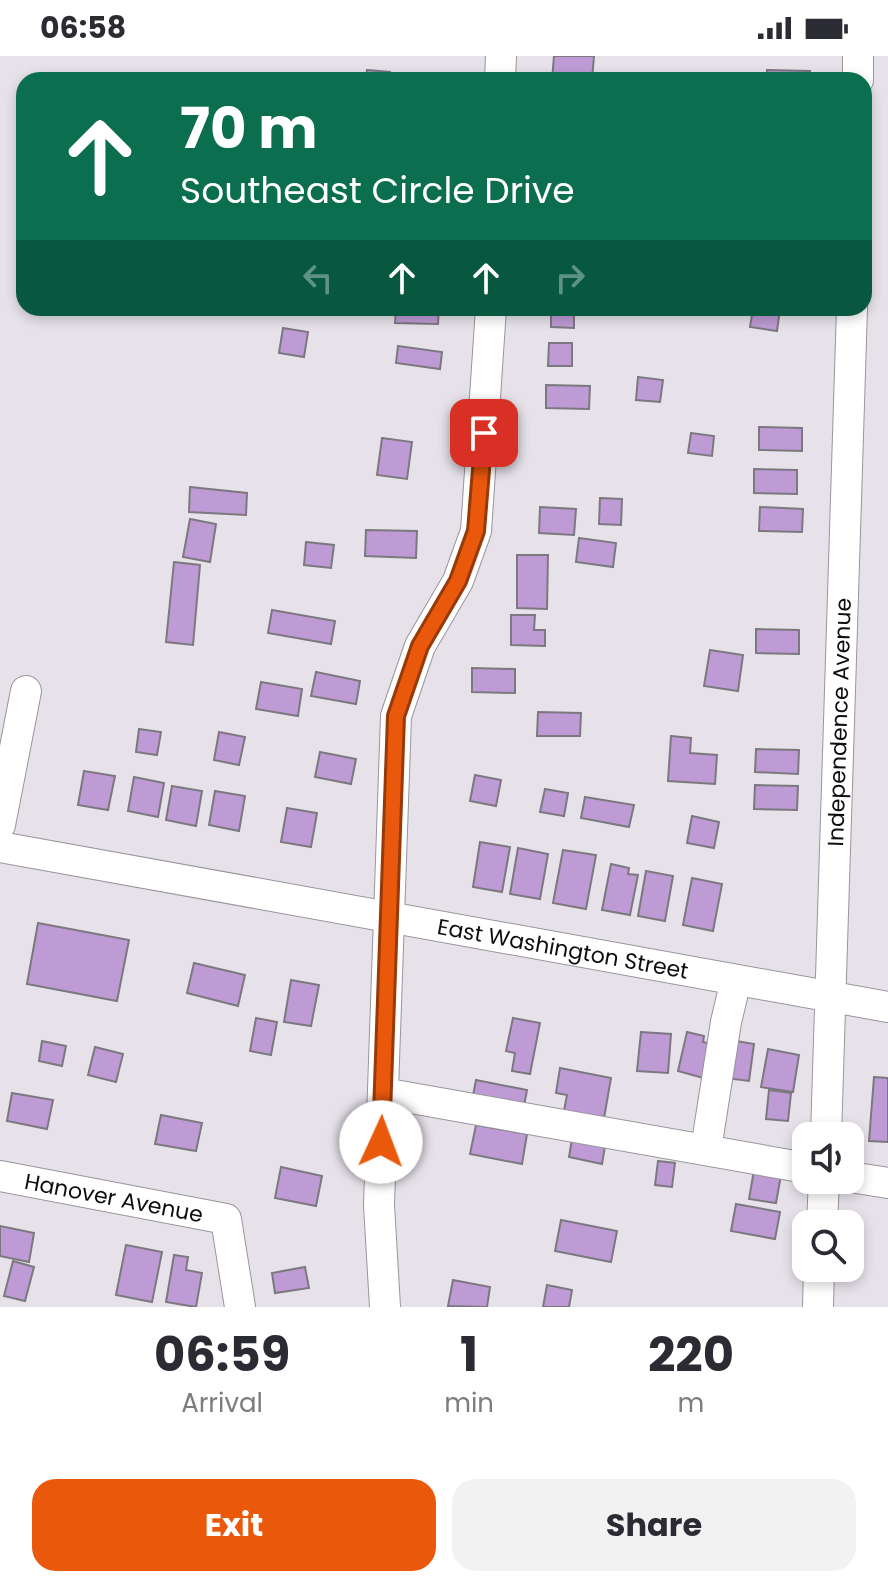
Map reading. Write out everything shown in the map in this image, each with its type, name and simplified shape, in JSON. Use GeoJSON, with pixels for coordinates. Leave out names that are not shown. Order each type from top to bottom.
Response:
{"type":"FeatureCollection","features":[{"type":"Feature","properties":{"kind":"street"},"geometry":{"type":"LineString","coordinates":[[385,1307],[380,1270],[379,1205],[396,716],[420,646],[458,581],[476,531],[490,316]]}},
{"type":"Feature","properties":{"kind":"street","name":"Independence Avenue"},"geometry":{"type":"LineString","coordinates":[[827,1122],[833,997],[852,316]]}},
{"type":"Feature","properties":{"kind":"street"},"geometry":{"type":"LineString","coordinates":[[0,825],[26,691]]}},
{"type":"Feature","properties":{"kind":"street","name":"East Washington Street"},"geometry":{"type":"LineString","coordinates":[[0,847],[888,1007]]}},
{"type":"Feature","properties":{"kind":"street"},"geometry":{"type":"LineString","coordinates":[[706,1149],[736,980]]}},
{"type":"Feature","properties":{"kind":"street"},"geometry":{"type":"LineString","coordinates":[[383,1093],[792,1165]]}},
{"type":"Feature","properties":{"kind":"street","name":"Hanover Avenue"},"geometry":{"type":"LineString","coordinates":[[0,1176],[226,1219],[240,1307]]}},
{"type":"Feature","properties":{"kind":"street"},"geometry":{"type":"LineString","coordinates":[[864,1179],[888,1183]]}},
{"type":"Feature","properties":{"kind":"street"},"geometry":{"type":"LineString","coordinates":[[818,1307],[819,1282]]}},
{"type":"Feature","properties":{"kind":"building"},"geometry":{"type":"Polygon","coordinates":[[[554,56],[594,56],[593,72],[553,72],[554,56]]]}},
{"type":"Feature","properties":{"kind":"building"},"geometry":{"type":"Polygon","coordinates":[[[767,70],[810,71],[810,72],[767,70]]]}},
{"type":"Feature","properties":{"kind":"building"},"geometry":{"type":"Polygon","coordinates":[[[395,316],[438,316],[438,324],[395,323],[395,316]]]}},
{"type":"Feature","properties":{"kind":"building"},"geometry":{"type":"Polygon","coordinates":[[[551,316],[574,316],[574,328],[551,327],[551,316]]]}},
{"type":"Feature","properties":{"kind":"building"},"geometry":{"type":"Polygon","coordinates":[[[752,316],[779,316],[777,331],[750,327],[752,316]]]}},
{"type":"Feature","properties":{"kind":"building"},"geometry":{"type":"Polygon","coordinates":[[[283,328],[308,332],[304,357],[279,353],[283,328]]]}},
{"type":"Feature","properties":{"kind":"building"},"geometry":{"type":"Polygon","coordinates":[[[549,343],[572,343],[572,366],[548,366],[549,343]]]}},
{"type":"Feature","properties":{"kind":"building"},"geometry":{"type":"Polygon","coordinates":[[[398,346],[442,352],[440,369],[396,363],[398,346]]]}},
{"type":"Feature","properties":{"kind":"building"},"geometry":{"type":"Polygon","coordinates":[[[638,377],[663,380],[660,402],[636,400],[638,377]]]}},
{"type":"Feature","properties":{"kind":"building"},"geometry":{"type":"Polygon","coordinates":[[[546,385],[590,386],[589,409],[546,408],[546,385]]]}},
{"type":"Feature","properties":{"kind":"building"},"geometry":{"type":"Polygon","coordinates":[[[759,427],[802,428],[802,451],[759,450],[759,427]]]}},
{"type":"Feature","properties":{"kind":"building"},"geometry":{"type":"Polygon","coordinates":[[[691,433],[714,436],[712,456],[688,453],[691,433]]]}},
{"type":"Feature","properties":{"kind":"building"},"geometry":{"type":"Polygon","coordinates":[[[382,438],[412,442],[407,479],[377,475],[382,438]]]}},
{"type":"Feature","properties":{"kind":"building"},"geometry":{"type":"Polygon","coordinates":[[[754,469],[797,470],[797,494],[754,493],[754,469]]]}},
{"type":"Feature","properties":{"kind":"building"},"geometry":{"type":"Polygon","coordinates":[[[190,487],[247,493],[246,515],[189,512],[190,487]]]}},
{"type":"Feature","properties":{"kind":"building"},"geometry":{"type":"Polygon","coordinates":[[[600,498],[622,499],[621,525],[599,524],[600,498]]]}},
{"type":"Feature","properties":{"kind":"building"},"geometry":{"type":"Polygon","coordinates":[[[540,507],[576,509],[574,535],[539,533],[540,507]]]}},
{"type":"Feature","properties":{"kind":"building"},"geometry":{"type":"Polygon","coordinates":[[[760,507],[803,509],[802,532],[759,531],[760,507]]]}},
{"type":"Feature","properties":{"kind":"building"},"geometry":{"type":"Polygon","coordinates":[[[190,519],[216,524],[210,562],[183,557],[190,519]]]}},
{"type":"Feature","properties":{"kind":"building"},"geometry":{"type":"Polygon","coordinates":[[[366,530],[417,531],[416,558],[365,556],[366,530]]]}},
{"type":"Feature","properties":{"kind":"building"},"geometry":{"type":"Polygon","coordinates":[[[579,538],[616,543],[613,567],[576,562],[579,538]]]}},
{"type":"Feature","properties":{"kind":"building"},"geometry":{"type":"Polygon","coordinates":[[[306,542],[334,545],[331,568],[304,565],[306,542]]]}},
{"type":"Feature","properties":{"kind":"building"},"geometry":{"type":"Polygon","coordinates":[[[517,555],[548,555],[547,609],[517,608],[517,555]]]}},
{"type":"Feature","properties":{"kind":"building"},"geometry":{"type":"Polygon","coordinates":[[[174,562],[200,565],[193,645],[166,642],[174,562]]]}},
{"type":"Feature","properties":{"kind":"building"},"geometry":{"type":"Polygon","coordinates":[[[272,610],[335,621],[331,644],[268,633],[272,610]]]}},
{"type":"Feature","properties":{"kind":"building"},"geometry":{"type":"Polygon","coordinates":[[[511,615],[535,615],[534,630],[545,630],[545,646],[511,645],[511,615]]]}},
{"type":"Feature","properties":{"kind":"building"},"geometry":{"type":"Polygon","coordinates":[[[756,629],[799,630],[799,654],[756,653],[756,629]]]}},
{"type":"Feature","properties":{"kind":"building"},"geometry":{"type":"Polygon","coordinates":[[[710,650],[743,655],[738,691],[704,686],[710,650]]]}},
{"type":"Feature","properties":{"kind":"building"},"geometry":{"type":"Polygon","coordinates":[[[472,668],[515,669],[515,693],[472,692],[472,668]]]}},
{"type":"Feature","properties":{"kind":"building"},"geometry":{"type":"Polygon","coordinates":[[[316,672],[360,681],[356,704],[311,696],[316,672]]]}},
{"type":"Feature","properties":{"kind":"building"},"geometry":{"type":"Polygon","coordinates":[[[261,682],[302,689],[298,716],[256,709],[261,682]]]}},
{"type":"Feature","properties":{"kind":"building"},"geometry":{"type":"Polygon","coordinates":[[[538,712],[581,713],[580,736],[537,736],[538,712]]]}},
{"type":"Feature","properties":{"kind":"building"},"geometry":{"type":"Polygon","coordinates":[[[139,729],[161,732],[157,755],[136,752],[139,729]]]}},
{"type":"Feature","properties":{"kind":"building"},"geometry":{"type":"Polygon","coordinates":[[[219,732],[245,737],[239,765],[214,760],[219,732]]]}},
{"type":"Feature","properties":{"kind":"building"},"geometry":{"type":"Polygon","coordinates":[[[671,736],[691,738],[690,753],[717,755],[715,784],[668,781],[671,736]]]}},
{"type":"Feature","properties":{"kind":"building"},"geometry":{"type":"Polygon","coordinates":[[[756,749],[799,750],[798,774],[755,772],[756,749]]]}},
{"type":"Feature","properties":{"kind":"building"},"geometry":{"type":"Polygon","coordinates":[[[320,752],[356,759],[351,784],[315,777],[320,752]]]}},
{"type":"Feature","properties":{"kind":"building"},"geometry":{"type":"Polygon","coordinates":[[[84,771],[115,776],[108,810],[78,805],[84,771]]]}},
{"type":"Feature","properties":{"kind":"building"},"geometry":{"type":"Polygon","coordinates":[[[475,775],[501,780],[496,806],[470,801],[475,775]]]}},
{"type":"Feature","properties":{"kind":"building"},"geometry":{"type":"Polygon","coordinates":[[[134,777],[164,783],[158,817],[128,811],[134,777]]]}},
{"type":"Feature","properties":{"kind":"building"},"geometry":{"type":"Polygon","coordinates":[[[755,785],[798,786],[797,810],[754,809],[755,785]]]}},
{"type":"Feature","properties":{"kind":"building"},"geometry":{"type":"Polygon","coordinates":[[[172,786],[202,791],[196,826],[166,820],[172,786]]]}},
{"type":"Feature","properties":{"kind":"building"},"geometry":{"type":"Polygon","coordinates":[[[545,789],[568,793],[564,816],[540,812],[545,789]]]}},
{"type":"Feature","properties":{"kind":"building"},"geometry":{"type":"Polygon","coordinates":[[[215,791],[245,796],[239,831],[209,825],[215,791]]]}},
{"type":"Feature","properties":{"kind":"building"},"geometry":{"type":"Polygon","coordinates":[[[585,797],[634,805],[629,827],[581,818],[585,797]]]}},
{"type":"Feature","properties":{"kind":"building"},"geometry":{"type":"Polygon","coordinates":[[[287,808],[317,813],[311,847],[281,842],[287,808]]]}},
{"type":"Feature","properties":{"kind":"building"},"geometry":{"type":"Polygon","coordinates":[[[692,816],[719,822],[714,848],[687,843],[692,816]]]}},
{"type":"Feature","properties":{"kind":"building"},"geometry":{"type":"Polygon","coordinates":[[[480,842],[510,847],[502,892],[473,887],[480,842]]]}},
{"type":"Feature","properties":{"kind":"building"},"geometry":{"type":"Polygon","coordinates":[[[518,848],[548,854],[540,899],[510,894],[518,848]]]}},
{"type":"Feature","properties":{"kind":"building"},"geometry":{"type":"Polygon","coordinates":[[[563,850],[596,855],[586,909],[553,903],[563,850]]]}},
{"type":"Feature","properties":{"kind":"building"},"geometry":{"type":"Polygon","coordinates":[[[611,864],[629,868],[628,874],[638,875],[630,915],[602,910],[611,864]]]}},
{"type":"Feature","properties":{"kind":"building"},"geometry":{"type":"Polygon","coordinates":[[[646,871],[673,876],[665,921],[638,916],[646,871]]]}},
{"type":"Feature","properties":{"kind":"building"},"geometry":{"type":"Polygon","coordinates":[[[692,878],[722,884],[713,931],[683,925],[692,878]]]}},
{"type":"Feature","properties":{"kind":"building"},"geometry":{"type":"Polygon","coordinates":[[[38,923],[129,940],[117,1001],[27,984],[38,923]]]}},
{"type":"Feature","properties":{"kind":"building"},"geometry":{"type":"Polygon","coordinates":[[[194,963],[245,975],[238,1006],[187,993],[194,963]]]}},
{"type":"Feature","properties":{"kind":"building"},"geometry":{"type":"Polygon","coordinates":[[[291,980],[319,985],[311,1026],[284,1022],[291,980]]]}},
{"type":"Feature","properties":{"kind":"building"},"geometry":{"type":"Polygon","coordinates":[[[256,1018],[277,1022],[271,1055],[250,1051],[256,1018]]]}},
{"type":"Feature","properties":{"kind":"building"},"geometry":{"type":"Polygon","coordinates":[[[513,1018],[540,1023],[530,1074],[512,1071],[515,1053],[506,1051],[513,1018]]]}},
{"type":"Feature","properties":{"kind":"building"},"geometry":{"type":"Polygon","coordinates":[[[641,1032],[671,1034],[668,1073],[637,1071],[641,1032]]]}},
{"type":"Feature","properties":{"kind":"building"},"geometry":{"type":"Polygon","coordinates":[[[687,1032],[704,1036],[703,1042],[715,1045],[707,1079],[678,1071],[687,1032]]]}},
{"type":"Feature","properties":{"kind":"building"},"geometry":{"type":"Polygon","coordinates":[[[731,1040],[754,1044],[749,1081],[725,1078],[731,1040]]]}},
{"type":"Feature","properties":{"kind":"building"},"geometry":{"type":"Polygon","coordinates":[[[42,1041],[66,1046],[62,1066],[39,1061],[42,1041]]]}},
{"type":"Feature","properties":{"kind":"building"},"geometry":{"type":"Polygon","coordinates":[[[95,1047],[123,1054],[116,1082],[88,1075],[95,1047]]]}},
{"type":"Feature","properties":{"kind":"building"},"geometry":{"type":"Polygon","coordinates":[[[768,1049],[799,1055],[793,1092],[761,1087],[768,1049]]]}},
{"type":"Feature","properties":{"kind":"building"},"geometry":{"type":"Polygon","coordinates":[[[560,1068],[611,1078],[603,1124],[563,1116],[567,1095],[556,1093],[560,1068]]]}},
{"type":"Feature","properties":{"kind":"building"},"geometry":{"type":"Polygon","coordinates":[[[874,1077],[888,1078],[888,1142],[869,1141],[874,1077]]]}},
{"type":"Feature","properties":{"kind":"building"},"geometry":{"type":"Polygon","coordinates":[[[476,1080],[527,1090],[523,1111],[472,1101],[476,1080]]]}},
{"type":"Feature","properties":{"kind":"building"},"geometry":{"type":"Polygon","coordinates":[[[769,1090],[791,1093],[788,1121],[766,1119],[769,1090]]]}},
{"type":"Feature","properties":{"kind":"building"},"geometry":{"type":"Polygon","coordinates":[[[12,1093],[53,1100],[47,1129],[7,1121],[12,1093]]]}},
{"type":"Feature","properties":{"kind":"building"},"geometry":{"type":"Polygon","coordinates":[[[161,1115],[202,1123],[196,1151],[155,1144],[161,1115]]]}},
{"type":"Feature","properties":{"kind":"building"},"geometry":{"type":"Polygon","coordinates":[[[476,1125],[527,1134],[522,1164],[470,1154],[476,1125]]]}},
{"type":"Feature","properties":{"kind":"building"},"geometry":{"type":"Polygon","coordinates":[[[573,1133],[606,1140],[602,1164],[569,1157],[573,1133]]]}},
{"type":"Feature","properties":{"kind":"building"},"geometry":{"type":"Polygon","coordinates":[[[658,1161],[675,1163],[672,1187],[655,1185],[658,1161]]]}},
{"type":"Feature","properties":{"kind":"building"},"geometry":{"type":"Polygon","coordinates":[[[281,1167],[322,1176],[316,1206],[275,1198],[281,1167]]]}},
{"type":"Feature","properties":{"kind":"building"},"geometry":{"type":"Polygon","coordinates":[[[754,1170],[781,1175],[776,1203],[749,1199],[754,1170]]]}},
{"type":"Feature","properties":{"kind":"building"},"geometry":{"type":"Polygon","coordinates":[[[736,1204],[780,1212],[775,1239],[731,1231],[736,1204]]]}},
{"type":"Feature","properties":{"kind":"building"},"geometry":{"type":"Polygon","coordinates":[[[561,1220],[617,1231],[611,1262],[555,1251],[561,1220]]]}},
{"type":"Feature","properties":{"kind":"building"},"geometry":{"type":"Polygon","coordinates":[[[0,1226],[34,1233],[29,1262],[0,1256],[0,1226]]]}},
{"type":"Feature","properties":{"kind":"building"},"geometry":{"type":"Polygon","coordinates":[[[126,1245],[162,1252],[152,1302],[116,1295],[126,1245]]]}},
{"type":"Feature","properties":{"kind":"building"},"geometry":{"type":"Polygon","coordinates":[[[174,1255],[188,1257],[186,1270],[202,1273],[196,1307],[166,1302],[174,1255]]]}},
{"type":"Feature","properties":{"kind":"building"},"geometry":{"type":"Polygon","coordinates":[[[13,1261],[34,1267],[25,1301],[4,1296],[13,1261]]]}},
{"type":"Feature","properties":{"kind":"building"},"geometry":{"type":"Polygon","coordinates":[[[305,1267],[309,1288],[275,1293],[272,1273],[305,1267]]]}},
{"type":"Feature","properties":{"kind":"building"},"geometry":{"type":"Polygon","coordinates":[[[453,1280],[490,1287],[487,1307],[448,1306],[453,1280]]]}},
{"type":"Feature","properties":{"kind":"building"},"geometry":{"type":"Polygon","coordinates":[[[547,1285],[572,1290],[569,1307],[543,1307],[547,1285]]]}},
{"type":"Feature","properties":{"kind":"route"},"geometry":{"type":"LineString","coordinates":[[381,1142],[396,716],[420,646],[458,581],[476,531],[484,433]]}}]}
